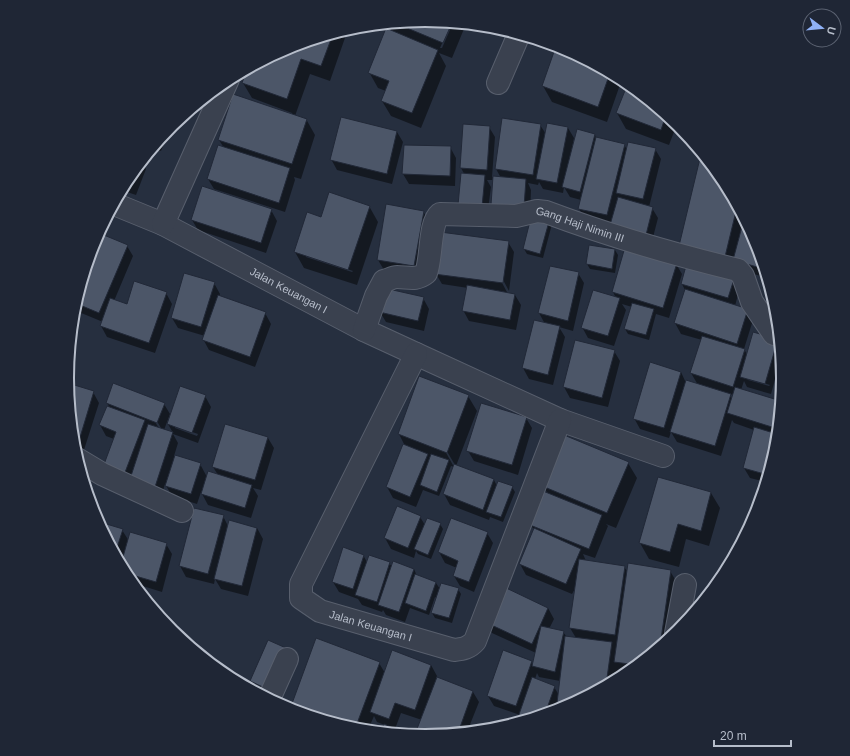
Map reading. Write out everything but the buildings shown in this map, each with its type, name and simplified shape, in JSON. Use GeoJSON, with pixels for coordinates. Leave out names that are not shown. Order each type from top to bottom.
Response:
{"type":"FeatureCollection","features":[{"type":"Feature","properties":{"kind":"street"},"geometry":{"type":"LineString","coordinates":[[498,83],[517,39]]}},
{"type":"Feature","properties":{"kind":"street"},"geometry":{"type":"LineString","coordinates":[[163,224],[222,92]]}},
{"type":"Feature","properties":{"kind":"street","name":"Jalan Keuangan I"},"geometry":{"type":"LineString","coordinates":[[119,206],[163,224],[364,330],[416,354],[560,420],[663,456]]}},
{"type":"Feature","properties":{"kind":"street","name":"Gang Haji Nimin III"},"geometry":{"type":"LineString","coordinates":[[364,330],[376,296],[384,281],[396,277],[408,279],[416,278],[423,276],[428,269],[434,222],[440,214],[516,216],[537,211],[546,212],[602,234],[651,249],[738,270],[743,276],[752,302],[773,333]]}},
{"type":"Feature","properties":{"kind":"street","name":"Jalan Keuangan I"},"geometry":{"type":"LineString","coordinates":[[416,354],[302,584],[301,598],[320,611],[454,650],[467,648],[472,645],[475,641],[560,420]]}},
{"type":"Feature","properties":{"kind":"street"},"geometry":{"type":"LineString","coordinates":[[85,464],[102,474],[182,511]]}},
{"type":"Feature","properties":{"kind":"street"},"geometry":{"type":"LineString","coordinates":[[678,620],[685,585]]}},
{"type":"Feature","properties":{"kind":"street"},"geometry":{"type":"LineString","coordinates":[[271,693],[287,658]]}}]}
